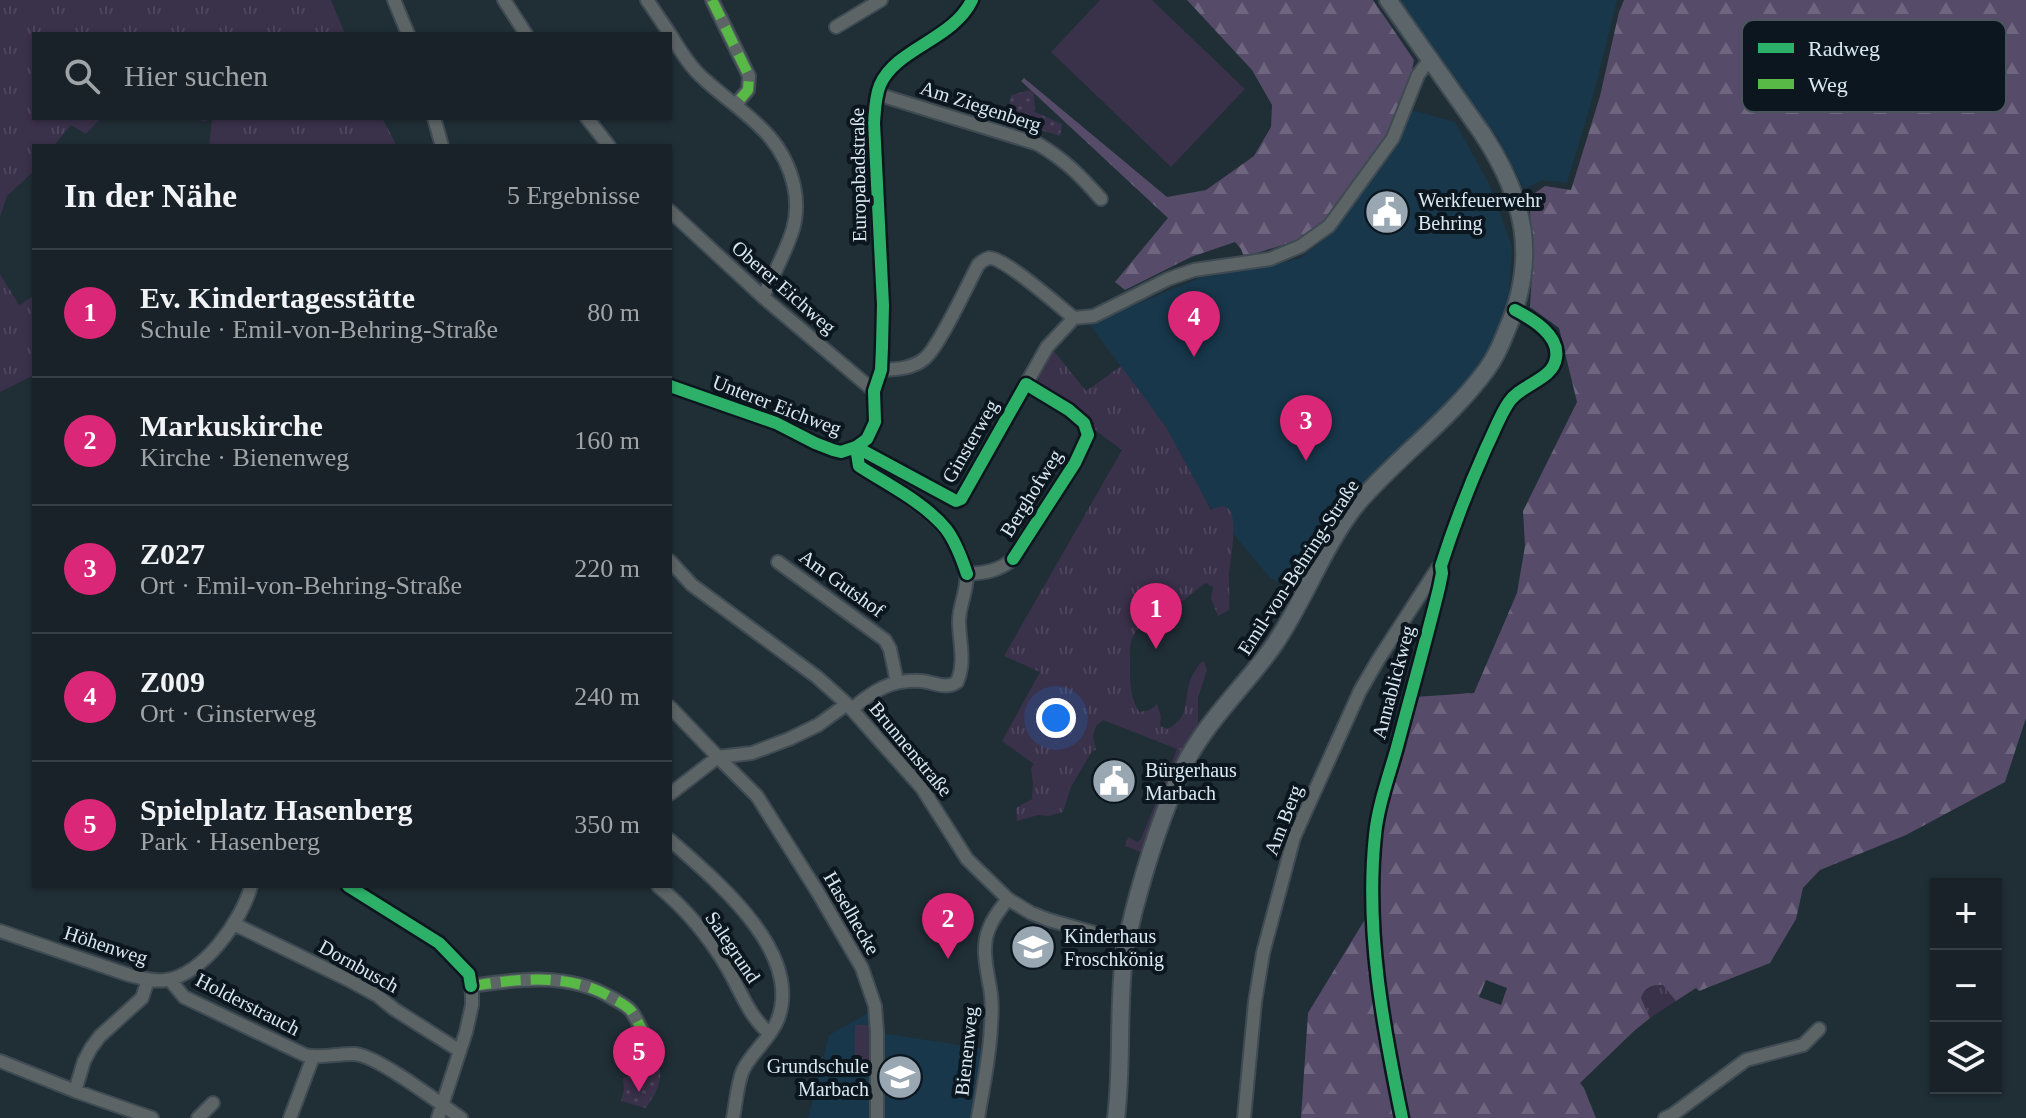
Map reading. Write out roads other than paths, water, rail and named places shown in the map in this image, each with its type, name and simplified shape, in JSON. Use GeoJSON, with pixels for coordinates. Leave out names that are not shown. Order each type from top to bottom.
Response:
{"type":"FeatureCollection","features":[{"type":"Feature","properties":{"kind":"main road","name":"Emil-von-Behring-Straße"},"geometry":{"type":"LineString","coordinates":[[1116,1118],[1126,942],[1148,860],[1192,751],[1205,730],[1276,642],[1354,509],[1488,368],[1515,310],[1522,282],[1525,251],[1521,216],[1496,154],[1388,0]]}},
{"type":"Feature","properties":{"kind":"street"},"geometry":{"type":"LineString","coordinates":[[394,0],[407,32]]}},
{"type":"Feature","properties":{"kind":"street"},"geometry":{"type":"LineString","coordinates":[[504,0],[525,32]]}},
{"type":"Feature","properties":{"kind":"street"},"geometry":{"type":"LineString","coordinates":[[647,0],[669,32]]}},
{"type":"Feature","properties":{"kind":"street"},"geometry":{"type":"LineString","coordinates":[[712,0],[749,76],[748,90],[736,104]]}},
{"type":"Feature","properties":{"kind":"street"},"geometry":{"type":"LineString","coordinates":[[836,27],[881,0]]}},
{"type":"Feature","properties":{"kind":"street","name":"Europabadstraße"},"geometry":{"type":"LineString","coordinates":[[874,391],[881,370],[883,305],[874,123],[877,94],[881,82],[890,71],[965,13],[972,0]]}},
{"type":"Feature","properties":{"kind":"street"},"geometry":{"type":"LineString","coordinates":[[672,37],[702,78],[751,116],[781,150],[790,169],[796,196],[793,230],[763,297]]}},
{"type":"Feature","properties":{"kind":"street"},"geometry":{"type":"LineString","coordinates":[[881,370],[907,368],[926,359],[978,265],[989,258],[1001,262],[1074,318],[1094,316],[1168,279],[1194,270],[1270,259],[1301,246],[1329,226],[1393,138],[1418,75],[1430,59]]}},
{"type":"Feature","properties":{"kind":"street","name":"Am Ziegenberg"},"geometry":{"type":"LineString","coordinates":[[877,94],[1038,144],[1061,158],[1101,199]]}},
{"type":"Feature","properties":{"kind":"street"},"geometry":{"type":"LineString","coordinates":[[435,120],[441,144]]}},
{"type":"Feature","properties":{"kind":"street"},"geometry":{"type":"LineString","coordinates":[[589,120],[607,144]]}},
{"type":"Feature","properties":{"kind":"street","name":"Oberer Eichweg"},"geometry":{"type":"LineString","coordinates":[[672,213],[763,297],[874,391]]}},
{"type":"Feature","properties":{"kind":"street","name":"Annablickweg"},"geometry":{"type":"LineString","coordinates":[[1402,1118],[1376,962],[1372,889],[1375,833],[1435,603],[1441,566],[1465,495],[1508,403],[1523,388],[1549,373],[1556,358],[1556,347],[1550,336],[1515,310]]}},
{"type":"Feature","properties":{"kind":"street","name":"Ginsterweg"},"geometry":{"type":"LineString","coordinates":[[856,447],[956,501],[961,499],[1047,347],[1074,318]]}},
{"type":"Feature","properties":{"kind":"street","name":"Berghofweg"},"geometry":{"type":"LineString","coordinates":[[967,574],[985,573],[1003,567],[1013,559],[1075,463],[1088,435],[1084,423],[1069,410],[1026,384]]}},
{"type":"Feature","properties":{"kind":"street","name":"Unterer Eichweg"},"geometry":{"type":"LineString","coordinates":[[672,387],[776,423],[841,452],[867,439],[875,422],[874,391]]}},
{"type":"Feature","properties":{"kind":"street"},"geometry":{"type":"LineString","coordinates":[[672,792],[718,757],[752,753],[789,739],[890,683],[921,681],[948,687],[957,682],[962,667],[959,619],[967,574],[960,555],[947,531],[918,504],[859,466],[856,447]]}},
{"type":"Feature","properties":{"kind":"street","name":"Am Gutshof"},"geometry":{"type":"LineString","coordinates":[[778,562],[885,640],[897,682]]}},
{"type":"Feature","properties":{"kind":"street","name":"Brunnenstraße"},"geometry":{"type":"LineString","coordinates":[[672,563],[692,585],[807,669],[849,706],[922,788],[967,859],[1008,899],[1039,917],[1126,942]]}},
{"type":"Feature","properties":{"kind":"street","name":"Am Berg"},"geometry":{"type":"LineString","coordinates":[[1244,1118],[1261,965],[1294,837],[1360,691],[1441,566]]}},
{"type":"Feature","properties":{"kind":"street","name":"Haselhecke"},"geometry":{"type":"LineString","coordinates":[[672,709],[757,796],[862,968],[875,1006],[877,1118]]}},
{"type":"Feature","properties":{"kind":"street"},"geometry":{"type":"LineString","coordinates":[[672,842],[753,921],[766,940],[780,975],[780,1012],[776,1023],[743,1070],[733,1118]]}},
{"type":"Feature","properties":{"kind":"street","name":"Höhenweg"},"geometry":{"type":"LineString","coordinates":[[0,931],[111,970],[148,980],[170,980],[198,964],[223,938],[244,908],[250,888]]}},
{"type":"Feature","properties":{"kind":"street"},"geometry":{"type":"LineString","coordinates":[[351,888],[439,943],[469,974],[472,1005],[438,1118]]}},
{"type":"Feature","properties":{"kind":"street","name":"Salegrund"},"geometry":{"type":"LineString","coordinates":[[660,888],[712,944],[748,1009],[769,1033]]}},
{"type":"Feature","properties":{"kind":"street","name":"Bienenweg"},"geometry":{"type":"LineString","coordinates":[[978,1118],[990,1052],[992,1004],[986,940],[996,915],[1008,899]]}},
{"type":"Feature","properties":{"kind":"street","name":"Dornbusch"},"geometry":{"type":"LineString","coordinates":[[234,924],[378,996],[460,1051]]}},
{"type":"Feature","properties":{"kind":"street"},"geometry":{"type":"LineString","coordinates":[[471,986],[546,979],[574,983],[601,992],[631,1010],[647,1040]]}},
{"type":"Feature","properties":{"kind":"street"},"geometry":{"type":"LineString","coordinates":[[75,1091],[91,1048],[142,998],[148,980]]}},
{"type":"Feature","properties":{"kind":"street","name":"Holderstrauch"},"geometry":{"type":"LineString","coordinates":[[170,980],[184,997],[305,1055],[355,1054],[377,1061],[461,1118]]}},
{"type":"Feature","properties":{"kind":"street"},"geometry":{"type":"LineString","coordinates":[[1665,1118],[1746,1060],[1803,1045],[1819,1029]]}},
{"type":"Feature","properties":{"kind":"street"},"geometry":{"type":"LineString","coordinates":[[290,1118],[313,1057]]}},
{"type":"Feature","properties":{"kind":"street"},"geometry":{"type":"LineString","coordinates":[[0,1061],[152,1118]]}},
{"type":"Feature","properties":{"kind":"street"},"geometry":{"type":"LineString","coordinates":[[198,1118],[213,1103]]}},
{"type":"Feature","properties":{"kind":"place","name":"Werkfeuerwehr Behring"},"geometry":{"type":"Point","coordinates":[1387,212]}},
{"type":"Feature","properties":{"kind":"place","name":"Z009"},"geometry":{"type":"Point","coordinates":[1194,357]}},
{"type":"Feature","properties":{"kind":"place","name":"Z027"},"geometry":{"type":"Point","coordinates":[1306,461]}},
{"type":"Feature","properties":{"kind":"place","name":"Ev. Kindertagesstätte"},"geometry":{"type":"Point","coordinates":[1156,649]}},
{"type":"Feature","properties":{"kind":"place","name":"Bürgerhaus Marbach"},"geometry":{"type":"Point","coordinates":[1114,781]}},
{"type":"Feature","properties":{"kind":"place","name":"Kinderhaus Froschkönig"},"geometry":{"type":"Point","coordinates":[1033,947]}},
{"type":"Feature","properties":{"kind":"place","name":"Markuskirche"},"geometry":{"type":"Point","coordinates":[948,959]}},
{"type":"Feature","properties":{"kind":"place","name":"Grundschule Marbach"},"geometry":{"type":"Point","coordinates":[900,1077]}},
{"type":"Feature","properties":{"kind":"place","name":"Spielplatz Hasenberg"},"geometry":{"type":"Point","coordinates":[639,1092]}}]}
